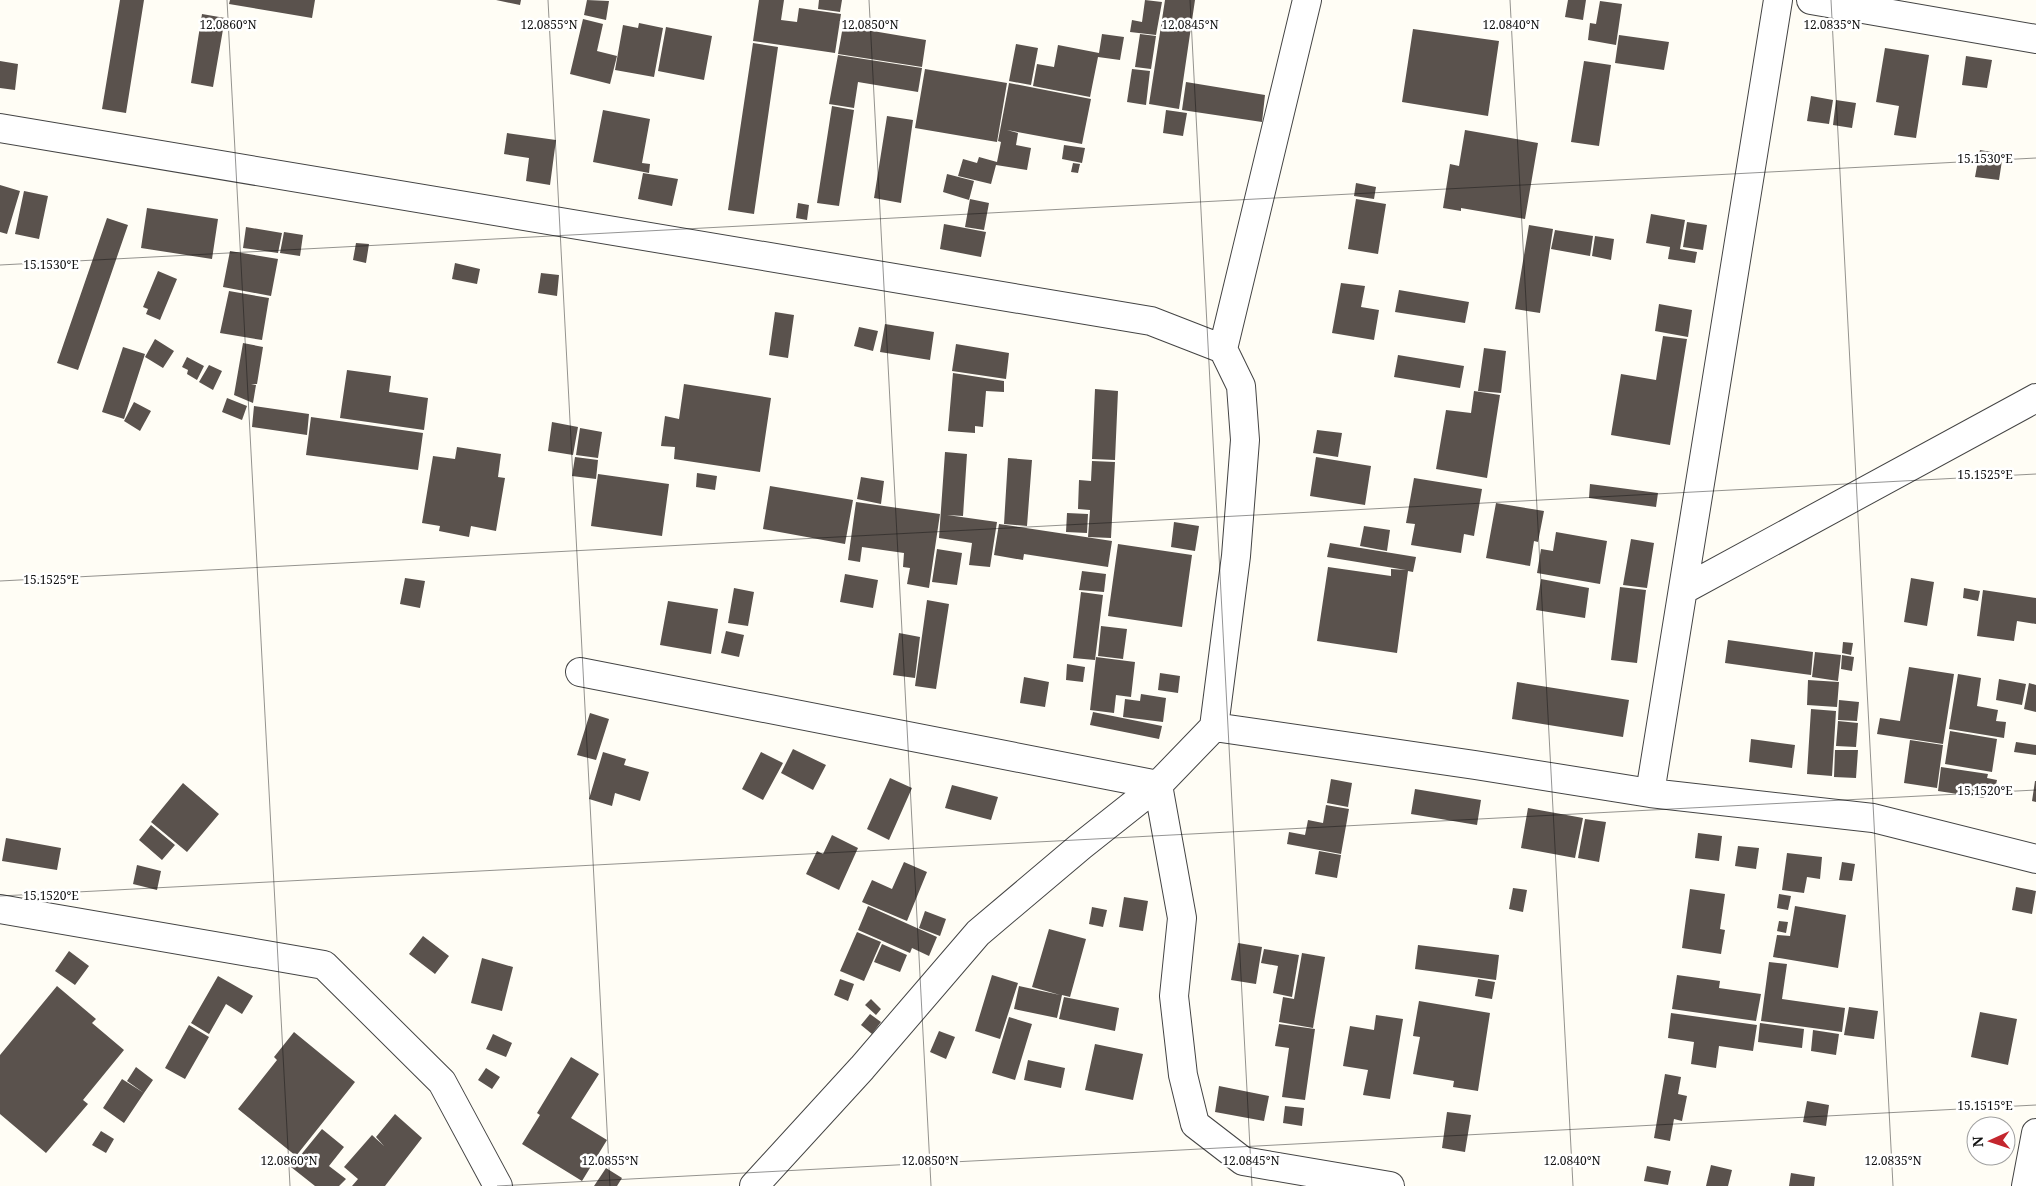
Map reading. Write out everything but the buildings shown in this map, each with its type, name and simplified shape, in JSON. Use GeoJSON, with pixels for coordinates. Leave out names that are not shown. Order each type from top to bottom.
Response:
{"type":"FeatureCollection","features":[{"type":"Feature","properties":{"kind":"street"},"geometry":{"type":"LineString","coordinates":[[754,1186],[862,1068],[978,934],[1081,846],[1158,785],[1214,727],[1236,556],[1245,440],[1241,386],[1223,349],[1307,0]]}},
{"type":"Feature","properties":{"kind":"street"},"geometry":{"type":"LineString","coordinates":[[1650,793],[1778,0]]}},
{"type":"Feature","properties":{"kind":"street"},"geometry":{"type":"LineString","coordinates":[[1811,0],[2036,39]]}},
{"type":"Feature","properties":{"kind":"street"},"geometry":{"type":"LineString","coordinates":[[0,128],[1151,321],[1223,349]]}},
{"type":"Feature","properties":{"kind":"street"},"geometry":{"type":"LineString","coordinates":[[1683,590],[2036,398]]}},
{"type":"Feature","properties":{"kind":"street"},"geometry":{"type":"LineString","coordinates":[[580,672],[1158,785]]}},
{"type":"Feature","properties":{"kind":"street"},"geometry":{"type":"LineString","coordinates":[[1214,727],[1476,765],[1650,793],[1874,818],[2036,859]]}},
{"type":"Feature","properties":{"kind":"street"},"geometry":{"type":"LineString","coordinates":[[1158,785],[1182,918],[1174,996],[1183,1075],[1195,1124],[1244,1161],[1390,1186]]}},
{"type":"Feature","properties":{"kind":"street"},"geometry":{"type":"LineString","coordinates":[[0,909],[324,965],[442,1082],[498,1186]]}},
{"type":"Feature","properties":{"kind":"street"},"geometry":{"type":"LineString","coordinates":[[2026,1186],[2036,1133]]}}]}
